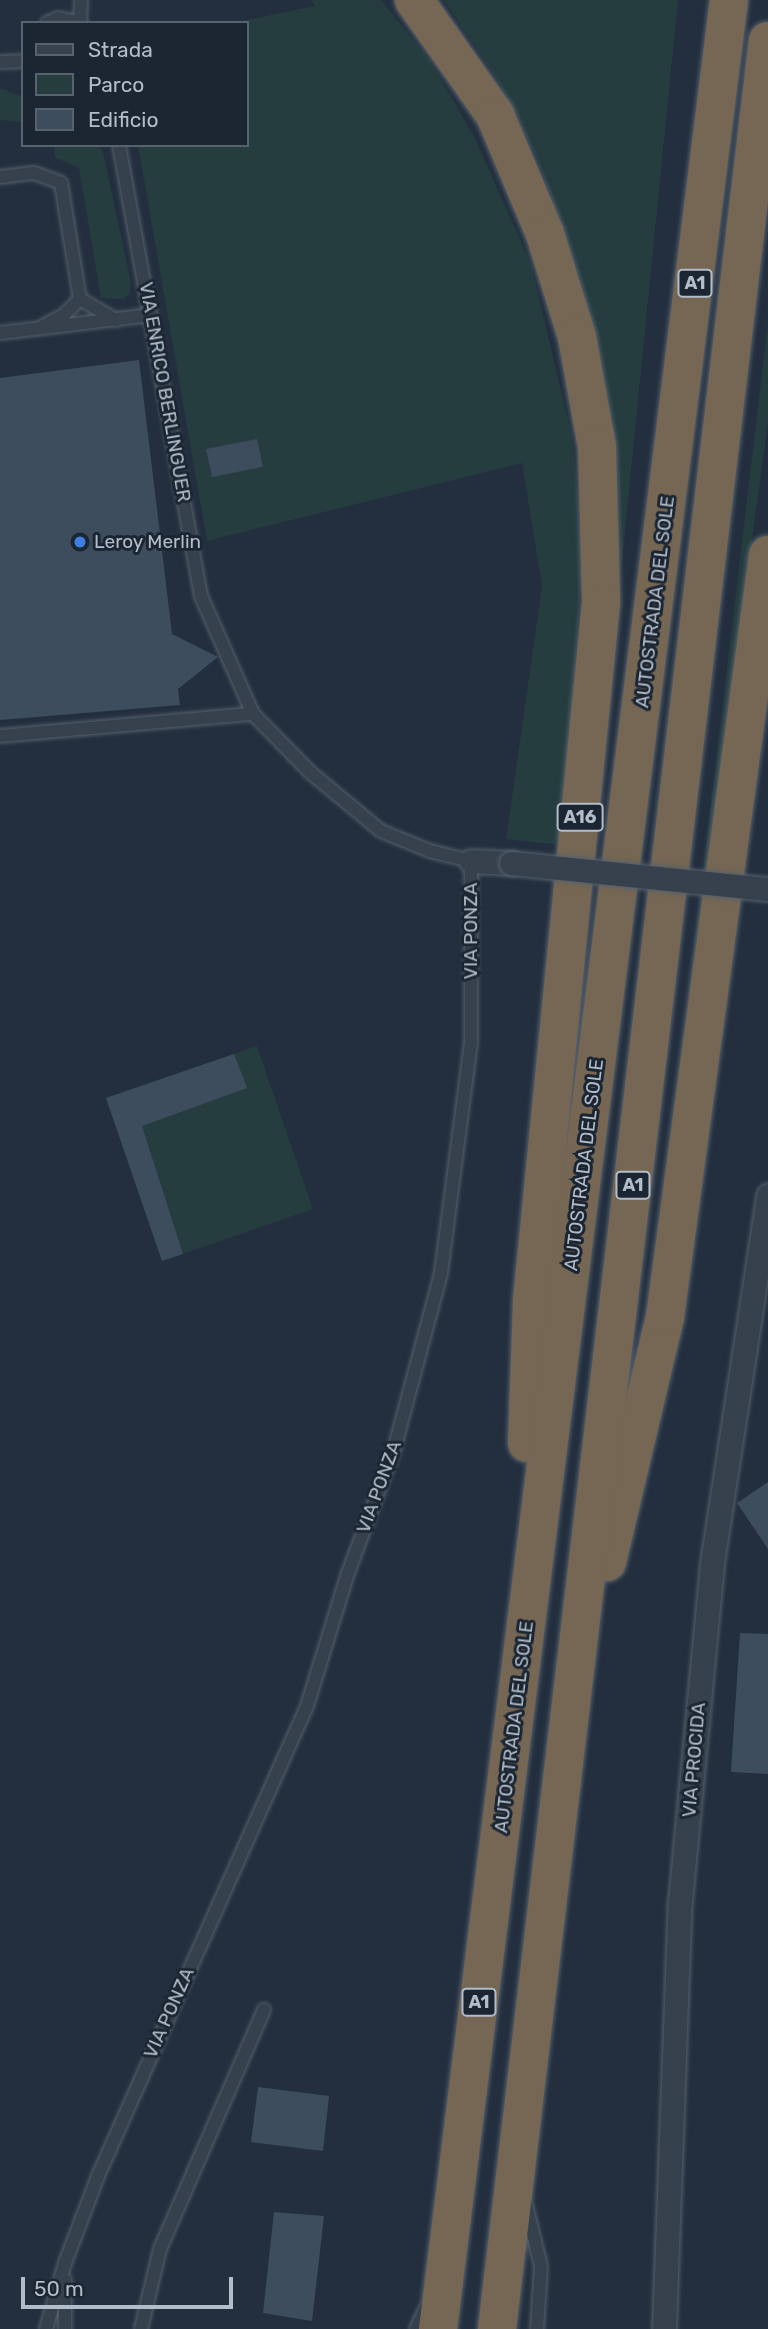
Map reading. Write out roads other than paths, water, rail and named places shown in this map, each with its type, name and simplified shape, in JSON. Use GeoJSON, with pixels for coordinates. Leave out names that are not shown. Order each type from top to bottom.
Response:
{"type":"FeatureCollection","features":[{"type":"Feature","properties":{"kind":"highway","name":"A16"},"geometry":{"type":"LineString","coordinates":[[414,0],[495,115],[545,234],[577,337],[597,447],[601,604],[532,1301],[521,1675]]}},
{"type":"Feature","properties":{"kind":"highway","name":"AUTOSTRADA DEL SOLE"},"geometry":{"type":"LineString","coordinates":[[438,2329],[729,0]]}},
{"type":"Feature","properties":{"kind":"highway","name":"A1"},"geometry":{"type":"LineString","coordinates":[[497,2329],[768,41]]}},
{"type":"Feature","properties":{"kind":"highway"},"geometry":{"type":"LineString","coordinates":[[574,1679],[624,1501],[665,1317],[768,555]]}},
{"type":"Feature","properties":{"kind":"street"},"geometry":{"type":"LineString","coordinates":[[471,861],[768,889]]}},
{"type":"Feature","properties":{"kind":"street","name":"VIA PROCIDA"},"geometry":{"type":"LineString","coordinates":[[664,2329],[666,2188],[685,1848],[712,1563],[768,1195]]}},
{"type":"Feature","properties":{"kind":"lane"},"geometry":{"type":"LineString","coordinates":[[81,0],[81,21]]}},
{"type":"Feature","properties":{"kind":"lane"},"geometry":{"type":"LineString","coordinates":[[52,21],[73,21]]}},
{"type":"Feature","properties":{"kind":"lane"},"geometry":{"type":"LineString","coordinates":[[0,62],[21,61]]}},
{"type":"Feature","properties":{"kind":"lane","name":"VIA ENRICO BERLINGUER"},"geometry":{"type":"LineString","coordinates":[[119,147],[201,596],[253,714]]}},
{"type":"Feature","properties":{"kind":"lane"},"geometry":{"type":"LineString","coordinates":[[0,177],[33,173],[61,183],[80,299]]}},
{"type":"Feature","properties":{"kind":"lane"},"geometry":{"type":"LineString","coordinates":[[80,299],[116,320]]}},
{"type":"Feature","properties":{"kind":"lane"},"geometry":{"type":"LineString","coordinates":[[37,329],[64,315],[80,299]]}},
{"type":"Feature","properties":{"kind":"lane"},"geometry":{"type":"LineString","coordinates":[[0,333],[151,315]]}},
{"type":"Feature","properties":{"kind":"lane"},"geometry":{"type":"LineString","coordinates":[[0,736],[253,714]]}},
{"type":"Feature","properties":{"kind":"lane","name":"VIA PONZA"},"geometry":{"type":"LineString","coordinates":[[46,2329],[65,2263],[149,2057],[307,1706],[348,1573],[394,1450],[441,1273],[462,1130],[471,1043],[471,861],[430,851],[380,831],[311,773],[253,714]]}},
{"type":"Feature","properties":{"kind":"lane"},"geometry":{"type":"LineString","coordinates":[[141,2329],[160,2249],[264,2010]]}},
{"type":"Feature","properties":{"kind":"lane"},"geometry":{"type":"LineString","coordinates":[[517,2166],[541,2266],[537,2329]]}},
{"type":"Feature","properties":{"kind":"lane"},"geometry":{"type":"LineString","coordinates":[[65,2263],[65,2329]]}},
{"type":"Feature","properties":{"kind":"lane"},"geometry":{"type":"LineString","coordinates":[[416,2329],[445,2270]]}},
{"type":"Feature","properties":{"kind":"place","name":"Leroy Merlin"},"geometry":{"type":"Point","coordinates":[80,542]}}]}
